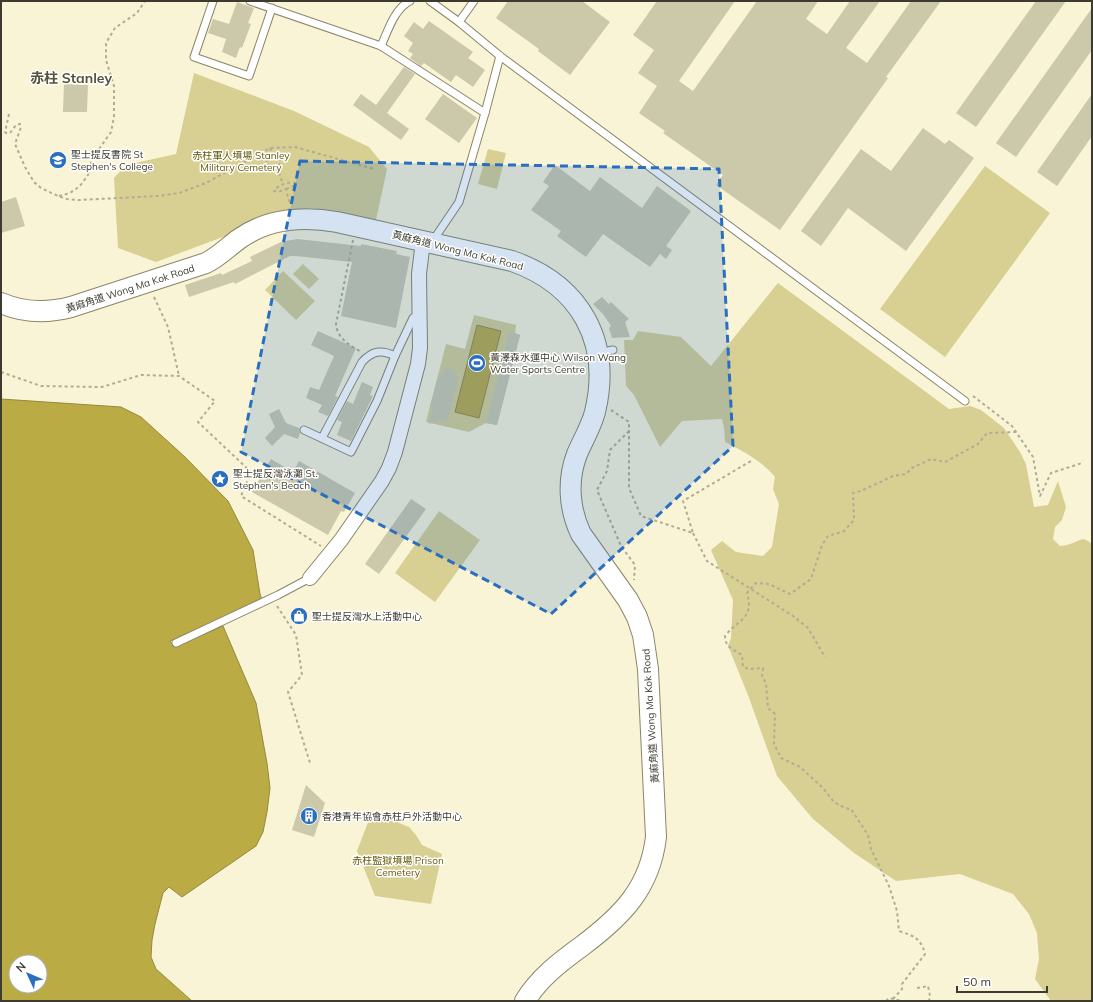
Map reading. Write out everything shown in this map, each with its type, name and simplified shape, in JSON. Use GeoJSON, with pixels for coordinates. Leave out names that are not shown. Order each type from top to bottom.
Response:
{"type":"FeatureCollection","features":[{"type":"Feature","properties":{"kind":"street","name":"黃麻角道 Wong Ma Kok Road"},"geometry":{"type":"LineString","coordinates":[[1,303],[22,310],[39,311],[61,310],[77,306],[206,263],[218,256],[238,239],[255,230],[274,223],[294,219],[324,220],[512,261],[546,276],[566,293],[582,313],[591,332],[606,351],[592,422],[574,462],[571,481],[571,502],[576,523],[581,534],[633,608],[643,635],[648,669],[656,826],[655,846],[651,864],[640,888],[624,909],[594,936],[547,974],[525,1001]]}},
{"type":"Feature","properties":{"kind":"street"},"geometry":{"type":"LineString","coordinates":[[310,578],[341,540],[386,475],[392,462],[417,370],[420,348],[419,274],[427,242]]}},
{"type":"Feature","properties":{"kind":"lane"},"geometry":{"type":"LineString","coordinates":[[213,1],[194,57],[249,76],[272,8]]}},
{"type":"Feature","properties":{"kind":"lane"},"geometry":{"type":"LineString","coordinates":[[250,1],[381,46],[485,113]]}},
{"type":"Feature","properties":{"kind":"lane"},"geometry":{"type":"LineString","coordinates":[[381,46],[395,16],[410,1]]}},
{"type":"Feature","properties":{"kind":"lane"},"geometry":{"type":"LineString","coordinates":[[459,22],[474,1]]}},
{"type":"Feature","properties":{"kind":"lane"},"geometry":{"type":"LineString","coordinates":[[434,2],[500,56],[965,401]]}},
{"type":"Feature","properties":{"kind":"lane"},"geometry":{"type":"LineString","coordinates":[[427,242],[459,202],[500,56]]}},
{"type":"Feature","properties":{"kind":"lane"},"geometry":{"type":"LineString","coordinates":[[304,430],[351,452],[377,402],[412,318],[419,315]]}},
{"type":"Feature","properties":{"kind":"lane"},"geometry":{"type":"LineString","coordinates":[[322,438],[362,362],[368,356],[376,352],[386,352],[395,356]]}},
{"type":"Feature","properties":{"kind":"lane"},"geometry":{"type":"LineString","coordinates":[[176,643],[272,598],[310,578]]}},
{"type":"Feature","properties":{"kind":"path"},"geometry":{"type":"LineString","coordinates":[[58,196],[70,193],[80,186],[88,174],[92,159],[111,132],[114,117],[114,86],[106,60],[106,43],[115,28],[137,13],[145,1]]}},
{"type":"Feature","properties":{"kind":"path"},"geometry":{"type":"LineString","coordinates":[[10,114],[5,132],[6,134],[10,133],[16,125],[20,124],[21,127],[15,144],[25,167],[34,182],[41,188],[67,199],[92,200],[158,196],[179,193],[206,184],[270,148],[295,146],[374,170]]}},
{"type":"Feature","properties":{"kind":"path"},"geometry":{"type":"LineString","coordinates":[[270,148],[273,156]]}},
{"type":"Feature","properties":{"kind":"path"},"geometry":{"type":"LineString","coordinates":[[273,156],[280,156],[281,163],[277,167],[270,168],[267,161],[273,156]]}},
{"type":"Feature","properties":{"kind":"path"},"geometry":{"type":"LineString","coordinates":[[277,167],[284,184]]}},
{"type":"Feature","properties":{"kind":"path"},"geometry":{"type":"LineString","coordinates":[[293,182],[296,184],[286,189],[278,192],[274,191],[276,188],[284,184],[293,182]]}},
{"type":"Feature","properties":{"kind":"path"},"geometry":{"type":"LineString","coordinates":[[286,189],[287,195]]}},
{"type":"Feature","properties":{"kind":"path"},"geometry":{"type":"LineString","coordinates":[[354,237],[337,317],[336,329],[349,346],[368,356]]}},
{"type":"Feature","properties":{"kind":"path"},"geometry":{"type":"LineString","coordinates":[[154,296],[168,327],[179,376]]}},
{"type":"Feature","properties":{"kind":"path"},"geometry":{"type":"LineString","coordinates":[[1,372],[41,386],[102,387],[141,376],[179,376],[215,401],[198,422],[251,472],[242,496],[327,550]]}},
{"type":"Feature","properties":{"kind":"path"},"geometry":{"type":"LineString","coordinates":[[965,401],[971,395],[1012,426],[1033,457],[1040,496],[1051,473],[1082,463]]}},
{"type":"Feature","properties":{"kind":"path"},"geometry":{"type":"LineString","coordinates":[[597,401],[630,422],[629,488],[641,516],[693,533]]}},
{"type":"Feature","properties":{"kind":"path"},"geometry":{"type":"LineString","coordinates":[[630,431],[610,450],[607,471],[597,490],[621,546],[635,565],[633,608]]}},
{"type":"Feature","properties":{"kind":"path"},"geometry":{"type":"LineString","coordinates":[[893,999],[902,989],[902,984],[925,954],[922,944],[913,936],[899,931],[897,911],[889,886],[871,849],[868,836],[851,809],[845,808],[834,802],[823,788],[800,767],[781,758],[774,744],[775,714],[768,708],[766,683],[762,676],[763,668],[750,670],[743,667],[742,655],[729,648],[725,642],[724,636],[732,627],[743,619],[748,612],[750,602],[747,593],[756,583],[769,584],[790,594],[810,579],[822,545],[828,536],[844,531],[854,520],[853,493],[861,491],[893,476],[906,474],[912,468],[931,459],[945,462],[978,444],[987,433],[1016,432]]}},
{"type":"Feature","properties":{"kind":"path"},"geometry":{"type":"LineString","coordinates":[[751,461],[683,501],[693,533],[707,561],[793,616],[808,628],[825,657]]}},
{"type":"Feature","properties":{"kind":"path"},"geometry":{"type":"LineString","coordinates":[[272,598],[296,635],[302,675],[288,692],[310,763]]}},
{"type":"Feature","properties":{"kind":"path"},"geometry":{"type":"LineString","coordinates":[[917,988],[928,986],[930,996],[929,1001]]}},
{"type":"Feature","properties":{"kind":"path"},"geometry":{"type":"LineString","coordinates":[[886,1001],[889,998],[902,1001]]}},
{"type":"Feature","properties":{"kind":"highlighted area"},"geometry":{"type":"Polygon","coordinates":[[[300,161],[719,169],[733,446],[551,614],[241,452],[300,161]]]}},
{"type":"Feature","properties":{"kind":"green space","name":"赤柱軍人墳場 Stanley Military Cemetery"},"geometry":{"type":"Polygon","coordinates":[[[194,73],[294,111],[369,147],[387,169],[376,220],[311,208],[295,210],[156,262],[118,248],[114,178],[126,165],[176,154],[194,73]]]}},
{"type":"Feature","properties":{"kind":"green space"},"geometry":{"type":"Polygon","coordinates":[[[488,149],[506,153],[497,189],[478,184],[488,149]]]}},
{"type":"Feature","properties":{"kind":"green space"},"geometry":{"type":"Polygon","coordinates":[[[985,166],[1050,213],[945,357],[880,309],[985,166]]]}},
{"type":"Feature","properties":{"kind":"green space"},"geometry":{"type":"Polygon","coordinates":[[[303,264],[319,279],[309,289],[293,274],[303,264]]]}},
{"type":"Feature","properties":{"kind":"green space"},"geometry":{"type":"Polygon","coordinates":[[[283,271],[315,301],[296,320],[265,290],[283,271]]]}},
{"type":"Feature","properties":{"kind":"green space"},"geometry":{"type":"Polygon","coordinates":[[[778,283],[949,409],[970,406],[981,410],[1004,428],[1026,464],[1034,507],[1048,505],[1058,481],[1066,507],[1062,520],[1055,527],[1053,539],[1060,546],[1074,543],[1083,539],[1092,544],[1092,1001],[1051,1001],[1035,979],[1039,959],[1037,933],[1029,914],[1013,894],[960,874],[896,881],[854,853],[813,819],[777,776],[748,695],[728,646],[731,638],[733,600],[711,550],[722,541],[736,552],[763,556],[772,547],[779,504],[773,489],[775,477],[758,461],[725,442],[722,419],[682,421],[660,447],[634,395],[626,386],[624,340],[633,340],[638,331],[681,337],[711,366],[778,283]]]}},
{"type":"Feature","properties":{"kind":"green space","name":"黃澤森水運中心 Wilson Wang Water Sports Centre"},"geometry":{"type":"Polygon","coordinates":[[[474,315],[516,325],[515,333],[520,335],[497,425],[486,423],[469,432],[426,422],[446,344],[465,349],[474,315]]]}},
{"type":"Feature","properties":{"kind":"green space"},"geometry":{"type":"Polygon","coordinates":[[[439,511],[480,540],[435,602],[395,573],[439,511]]]}},
{"type":"Feature","properties":{"kind":"green space","name":"赤柱監獄墳場 Prison Cemetery"},"geometry":{"type":"Polygon","coordinates":[[[372,812],[409,827],[422,845],[442,854],[431,904],[375,896],[357,851],[372,812]]]}},
{"type":"Feature","properties":{"kind":"shaded area"},"geometry":{"type":"Polygon","coordinates":[[[477,325],[501,331],[479,418],[455,412],[477,325]]]}},
{"type":"Feature","properties":{"kind":"shaded area"},"geometry":{"type":"Polygon","coordinates":[[[1,399],[121,407],[141,417],[185,457],[228,501],[253,550],[262,600],[170,641],[174,647],[223,626],[256,703],[270,788],[263,832],[256,846],[182,897],[169,887],[163,893],[152,940],[151,957],[156,969],[192,1001],[1,1001],[1,399]]]}},
{"type":"Feature","properties":{"kind":"building"},"geometry":{"type":"Polygon","coordinates":[[[508,1],[582,1],[610,22],[570,75],[538,51],[539,49],[496,18],[508,1]]]}},
{"type":"Feature","properties":{"kind":"building"},"geometry":{"type":"Polygon","coordinates":[[[657,1],[735,1],[679,81],[693,91],[757,1],[818,1],[806,19],[827,34],[850,1],[880,1],[846,48],[867,63],[911,1],[941,1],[886,77],[888,78],[780,230],[716,185],[723,175],[663,133],[665,131],[639,113],[657,86],[638,73],[654,50],[633,35],[657,1]]]}},
{"type":"Feature","properties":{"kind":"building"},"geometry":{"type":"Polygon","coordinates":[[[1036,1],[1066,1],[976,127],[956,113],[1036,1]]]}},
{"type":"Feature","properties":{"kind":"building"},"geometry":{"type":"Polygon","coordinates":[[[237,2],[254,8],[248,23],[251,24],[242,48],[240,47],[236,58],[222,52],[226,39],[208,33],[213,19],[229,24],[237,2]]]}},
{"type":"Feature","properties":{"kind":"building"},"geometry":{"type":"Polygon","coordinates":[[[1092,8],[1092,50],[1016,157],[996,143],[1092,8]]]}},
{"type":"Feature","properties":{"kind":"building"},"geometry":{"type":"Polygon","coordinates":[[[429,21],[473,52],[468,58],[485,70],[473,87],[456,75],[451,82],[424,63],[421,66],[410,58],[413,54],[408,51],[413,43],[404,36],[414,22],[423,29],[429,21]]]}},
{"type":"Feature","properties":{"kind":"building"},"geometry":{"type":"Polygon","coordinates":[[[404,67],[415,74],[387,113],[409,129],[401,140],[353,105],[361,94],[376,105],[404,67]]]}},
{"type":"Feature","properties":{"kind":"building"},"geometry":{"type":"Polygon","coordinates":[[[64,84],[88,85],[87,112],[63,112],[64,84]]]}},
{"type":"Feature","properties":{"kind":"building"},"geometry":{"type":"Polygon","coordinates":[[[443,94],[477,118],[459,143],[425,119],[443,94]]]}},
{"type":"Feature","properties":{"kind":"building"},"geometry":{"type":"Polygon","coordinates":[[[1092,94],[1092,136],[1057,186],[1037,172],[1092,94]]]}},
{"type":"Feature","properties":{"kind":"building"},"geometry":{"type":"Polygon","coordinates":[[[923,128],[945,144],[949,140],[974,158],[906,251],[848,208],[821,246],[801,231],[861,149],[891,171],[923,128]]]}},
{"type":"Feature","properties":{"kind":"building"},"geometry":{"type":"Polygon","coordinates":[[[555,165],[590,191],[600,177],[642,208],[657,186],[691,211],[666,246],[672,250],[666,259],[660,254],[650,267],[603,234],[586,257],[557,236],[561,231],[531,210],[549,186],[543,182],[555,165]]]}},
{"type":"Feature","properties":{"kind":"building"},"geometry":{"type":"Polygon","coordinates":[[[16,197],[25,226],[1,233],[1,202],[16,197]]]}},
{"type":"Feature","properties":{"kind":"building"},"geometry":{"type":"Polygon","coordinates":[[[297,239],[361,246],[361,244],[397,251],[396,254],[410,257],[396,328],[341,316],[352,262],[290,256],[235,284],[234,282],[189,297],[185,285],[221,273],[222,275],[252,261],[250,257],[281,242],[297,239]]]}},
{"type":"Feature","properties":{"kind":"building"},"geometry":{"type":"Polygon","coordinates":[[[602,297],[609,304],[611,302],[629,319],[625,322],[630,337],[612,338],[609,328],[611,326],[603,314],[593,304],[602,297]]]}},
{"type":"Feature","properties":{"kind":"building"},"geometry":{"type":"Polygon","coordinates":[[[318,331],[356,348],[335,396],[338,397],[328,416],[318,412],[322,405],[306,398],[310,387],[319,390],[334,356],[311,345],[318,331]]]}},
{"type":"Feature","properties":{"kind":"building"},"geometry":{"type":"Polygon","coordinates":[[[509,332],[520,335],[497,425],[486,423],[509,332]]]}},
{"type":"Feature","properties":{"kind":"building"},"geometry":{"type":"Polygon","coordinates":[[[447,368],[453,370],[458,379],[447,422],[440,420],[429,424],[434,407],[430,406],[438,377],[440,378],[444,370],[447,368]]]}},
{"type":"Feature","properties":{"kind":"building"},"geometry":{"type":"Polygon","coordinates":[[[362,382],[373,387],[370,395],[373,396],[351,441],[337,435],[342,422],[337,420],[347,401],[353,404],[362,382]]]}},
{"type":"Feature","properties":{"kind":"building"},"geometry":{"type":"Polygon","coordinates":[[[279,409],[286,423],[299,428],[300,433],[298,439],[284,434],[272,446],[265,438],[275,427],[269,414],[279,409]]]}},
{"type":"Feature","properties":{"kind":"building"},"geometry":{"type":"Polygon","coordinates":[[[271,459],[293,472],[299,461],[355,493],[344,512],[341,511],[328,535],[252,492],[271,459]]]}},
{"type":"Feature","properties":{"kind":"building"},"geometry":{"type":"Polygon","coordinates":[[[411,499],[426,509],[379,574],[365,564],[411,499]]]}},
{"type":"Feature","properties":{"kind":"building","name":"香港青年協會赤柱戶外活動中心"},"geometry":{"type":"Polygon","coordinates":[[[306,785],[325,803],[314,837],[292,830],[306,785]]]}},
{"type":"Feature","properties":{"kind":"place","name":"聖士提反書院 St Stephen's College"},"geometry":{"type":"Point","coordinates":[58,160]}},
{"type":"Feature","properties":{"kind":"place","name":"黃澤森水運中心 Wilson Wang Water Sports Centre"},"geometry":{"type":"Point","coordinates":[477,363]}},
{"type":"Feature","properties":{"kind":"place","name":"聖士提反灣泳灘 St. Stephen's Beach"},"geometry":{"type":"Point","coordinates":[220,479]}},
{"type":"Feature","properties":{"kind":"place","name":"聖士提反灣水上活動中心"},"geometry":{"type":"Point","coordinates":[299,616]}},
{"type":"Feature","properties":{"kind":"place","name":"香港青年協會赤柱戶外活動中心"},"geometry":{"type":"Point","coordinates":[309,816]}},
{"type":"Feature","properties":{"kind":"district","name":"赤柱 Stanley"},"geometry":{"type":"Point","coordinates":[71,78]}}]}
